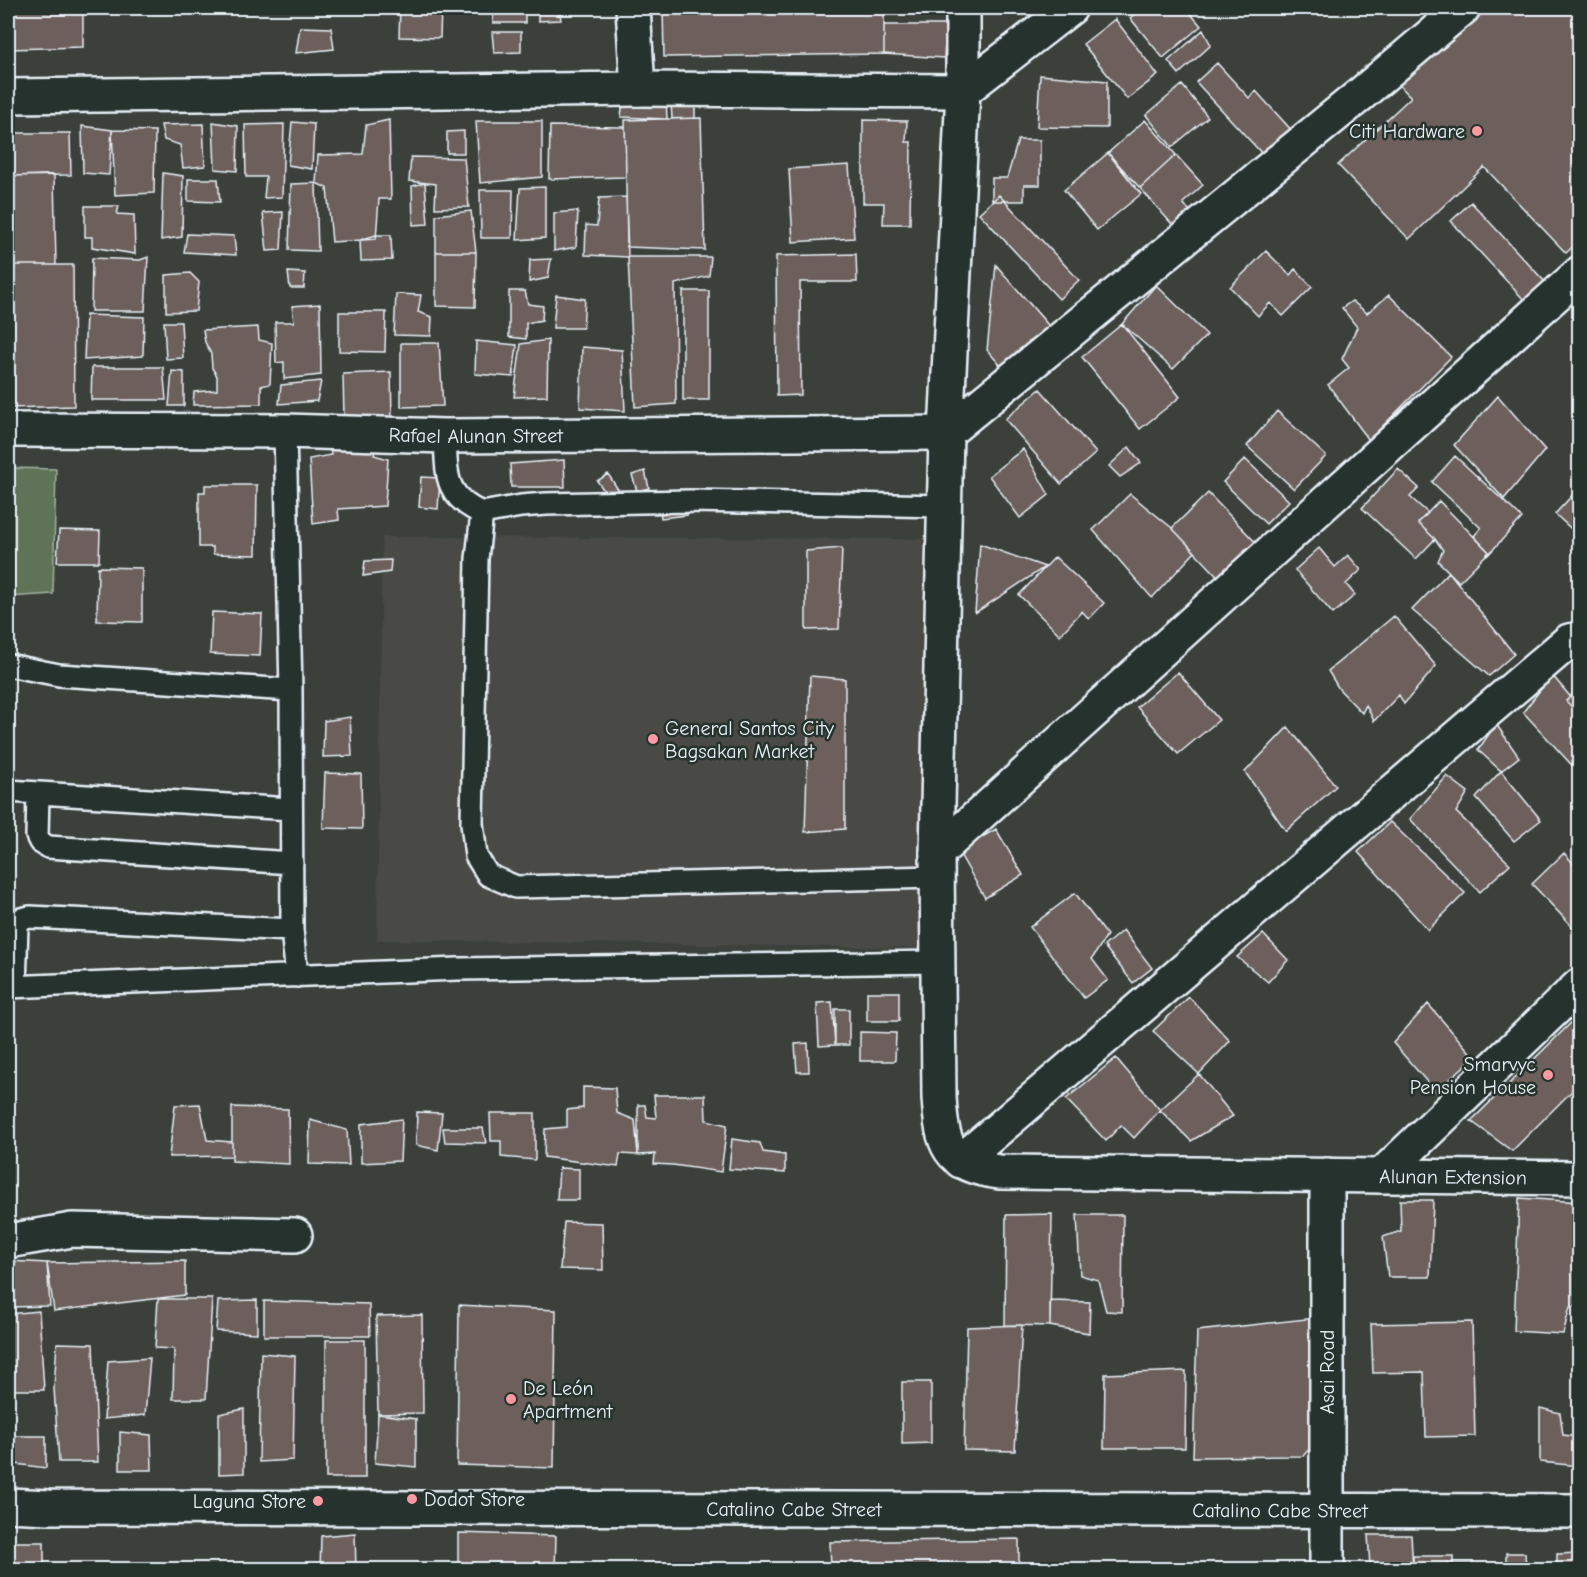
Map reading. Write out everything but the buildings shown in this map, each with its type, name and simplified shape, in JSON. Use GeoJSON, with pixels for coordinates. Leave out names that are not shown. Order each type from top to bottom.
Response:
{"type":"FeatureCollection","features":[{"type":"Feature","properties":{"kind":"street"},"geometry":{"type":"LineString","coordinates":[[633,8],[638,89]]}},
{"type":"Feature","properties":{"kind":"street"},"geometry":{"type":"LineString","coordinates":[[963,8],[963,91],[946,433],[937,865],[941,1128],[948,1148],[961,1161],[1569,641],[1580,639]]}},
{"type":"Feature","properties":{"kind":"street"},"geometry":{"type":"LineString","coordinates":[[8,96],[638,89],[963,91],[1070,8]]}},
{"type":"Feature","properties":{"kind":"street"},"geometry":{"type":"LineString","coordinates":[[946,433],[1463,8]]}},
{"type":"Feature","properties":{"kind":"street"},"geometry":{"type":"LineString","coordinates":[[937,865],[1580,273]]}},
{"type":"Feature","properties":{"kind":"street","name":"Rafael Alunan Street"},"geometry":{"type":"LineString","coordinates":[[8,430],[285,431],[445,436],[946,433]]}},
{"type":"Feature","properties":{"kind":"street"},"geometry":{"type":"LineString","coordinates":[[1381,1176],[1580,985]]}},
{"type":"Feature","properties":{"kind":"street","name":"Alunan Extension"},"geometry":{"type":"LineString","coordinates":[[961,1161],[976,1169],[1016,1173],[1580,1178]]}},
{"type":"Feature","properties":{"kind":"street","name":"Asai Road"},"geometry":{"type":"LineString","coordinates":[[1328,1175],[1328,1569]]}},
{"type":"Feature","properties":{"kind":"street"},"geometry":{"type":"LineString","coordinates":[[8,1241],[72,1230],[295,1235]]}},
{"type":"Feature","properties":{"kind":"street","name":"Catalino Cabe Street"},"geometry":{"type":"LineString","coordinates":[[8,1505],[49,1508],[1580,1511]]}},
{"type":"Feature","properties":{"kind":"lane"},"geometry":{"type":"LineString","coordinates":[[285,431],[291,690],[292,930],[297,976]]}},
{"type":"Feature","properties":{"kind":"lane"},"geometry":{"type":"LineString","coordinates":[[445,436],[447,481],[454,495],[467,507],[482,513],[546,504],[679,501],[945,506]]}},
{"type":"Feature","properties":{"kind":"lane"},"geometry":{"type":"LineString","coordinates":[[482,513],[477,559],[472,823],[476,856],[488,875],[516,887],[937,865]]}},
{"type":"Feature","properties":{"kind":"lane"},"geometry":{"type":"LineString","coordinates":[[8,665],[59,675],[291,690]]}},
{"type":"Feature","properties":{"kind":"lane"},"geometry":{"type":"LineString","coordinates":[[8,791],[291,809]]}},
{"type":"Feature","properties":{"kind":"lane"},"geometry":{"type":"LineString","coordinates":[[38,793],[37,836],[40,842],[48,847],[292,863]]}},
{"type":"Feature","properties":{"kind":"lane"},"geometry":{"type":"LineString","coordinates":[[292,930],[30,916],[21,919],[17,925],[11,987],[458,969],[938,962]]}},
{"type":"Feature","properties":{"kind":"shaded area","name":"General Santos City Bagsakan Market"},"geometry":{"type":"Polygon","coordinates":[[[382,537],[927,539],[924,948],[377,940],[382,537]]]}},
{"type":"Feature","properties":{"kind":"green space"},"geometry":{"type":"Polygon","coordinates":[[[8,468],[56,469],[53,594],[8,597],[8,468]]]}},
{"type":"Feature","properties":{"kind":"place","name":"Citi Hardware"},"geometry":{"type":"Point","coordinates":[1477,131]}},
{"type":"Feature","properties":{"kind":"place","name":"General Santos City Bagsakan Market"},"geometry":{"type":"Point","coordinates":[653,739]}},
{"type":"Feature","properties":{"kind":"place","name":"Smarvyc Pension House"},"geometry":{"type":"Point","coordinates":[1548,1075]}},
{"type":"Feature","properties":{"kind":"place","name":"De León Apartment"},"geometry":{"type":"Point","coordinates":[511,1399]}},
{"type":"Feature","properties":{"kind":"place","name":"Dodot Store"},"geometry":{"type":"Point","coordinates":[412,1499]}},
{"type":"Feature","properties":{"kind":"place","name":"Laguna Store"},"geometry":{"type":"Point","coordinates":[318,1501]}}]}
